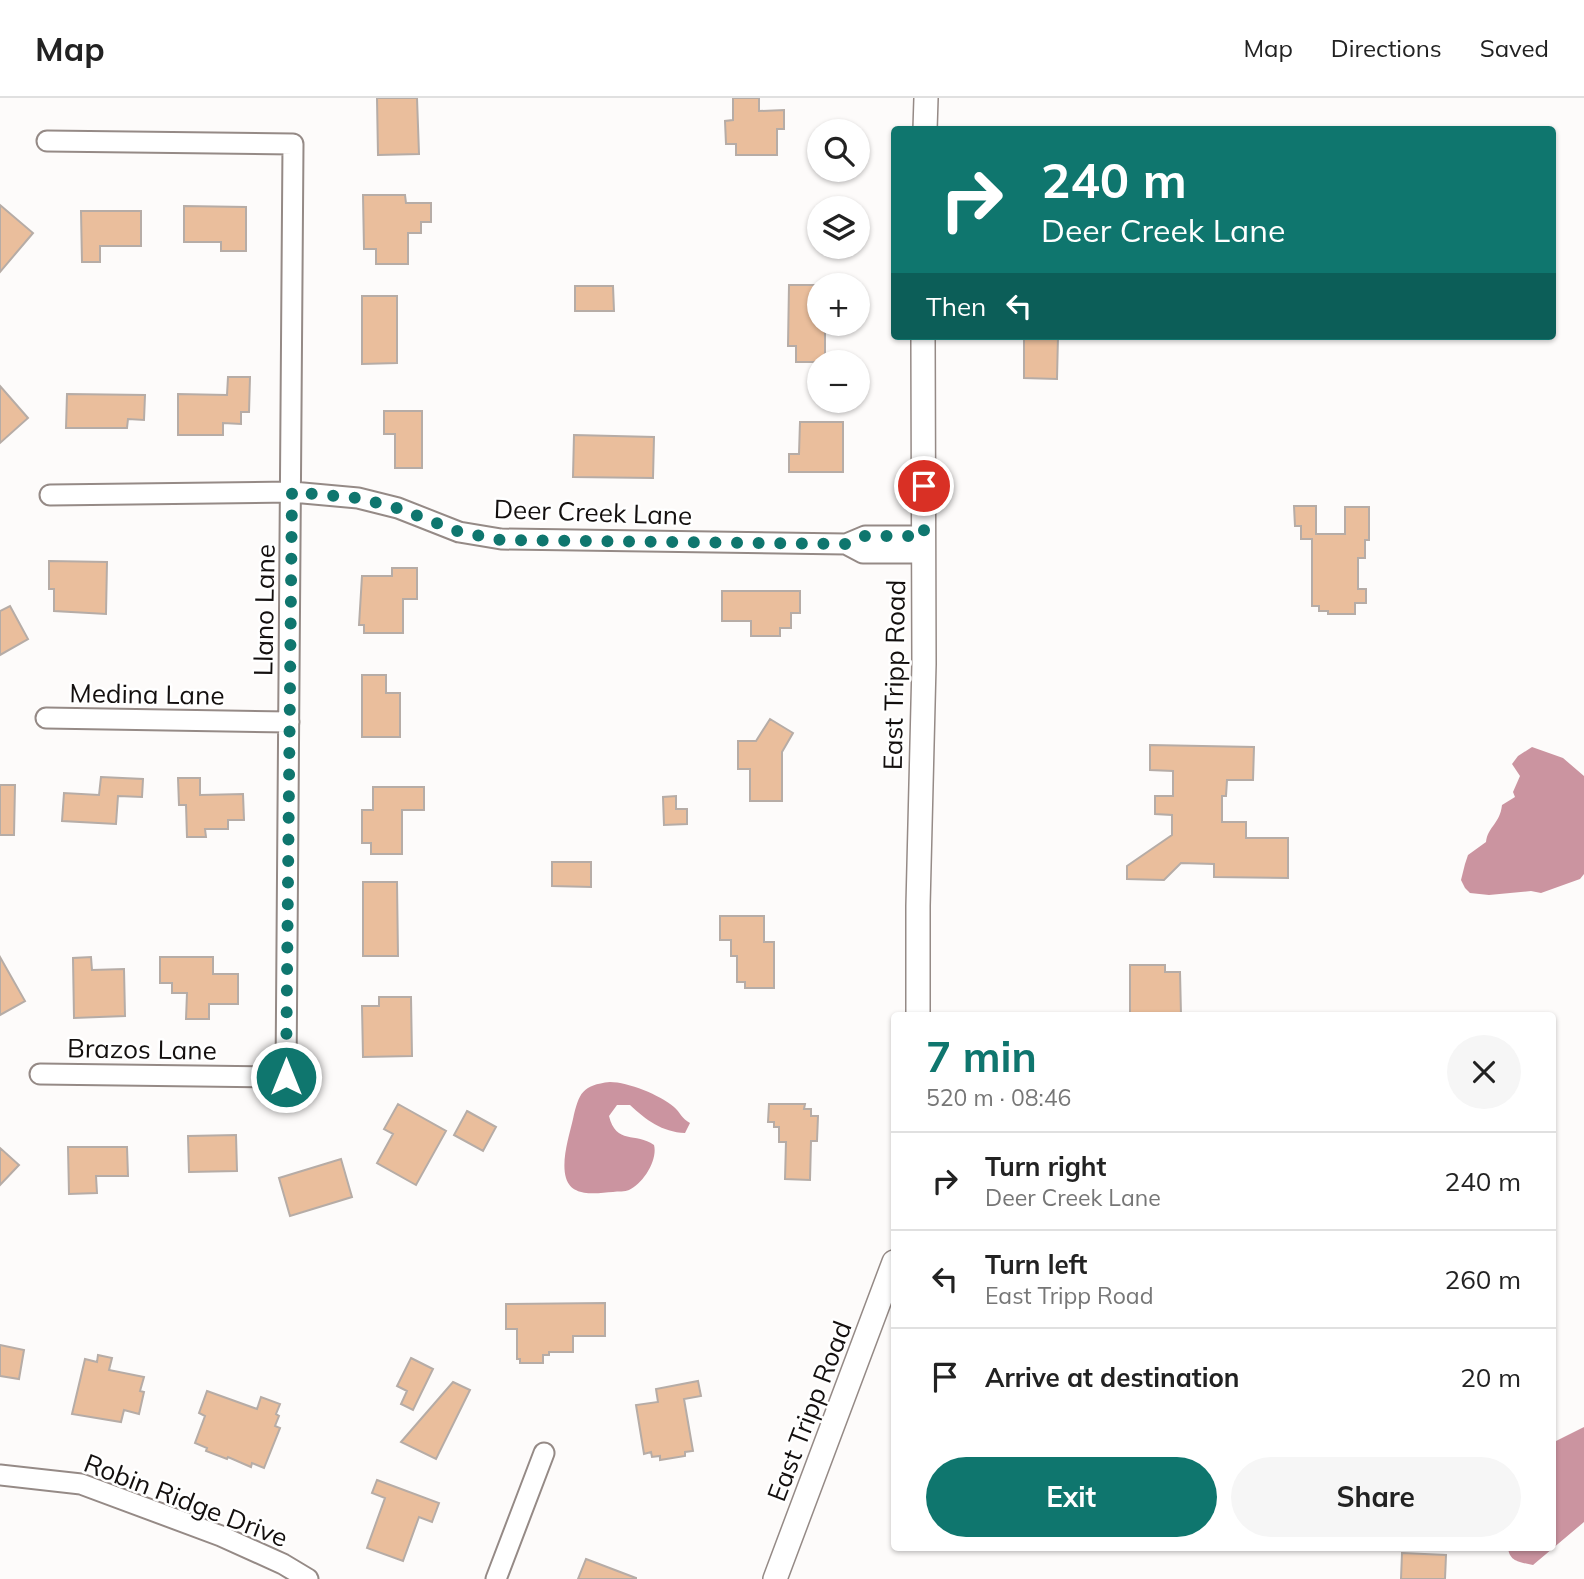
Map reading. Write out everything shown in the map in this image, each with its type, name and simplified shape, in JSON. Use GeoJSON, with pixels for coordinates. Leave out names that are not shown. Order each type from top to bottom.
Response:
{"type":"FeatureCollection","features":[{"type":"Feature","properties":{"kind":"street"},"geometry":{"type":"LineString","coordinates":[[925,126],[926,98]]}},
{"type":"Feature","properties":{"kind":"street","name":"Llano Lane"},"geometry":{"type":"LineString","coordinates":[[47,141],[293,144],[286,1077]]}},
{"type":"Feature","properties":{"kind":"street","name":"East Tripp Road"},"geometry":{"type":"LineString","coordinates":[[918,1012],[924,545],[923,340]]}},
{"type":"Feature","properties":{"kind":"street","name":"Deer Creek Lane"},"geometry":{"type":"LineString","coordinates":[[50,495],[292,492],[358,498],[397,508],[460,532],[501,540],[846,544],[863,553],[924,545]]}},
{"type":"Feature","properties":{"kind":"street","name":"Medina Lane"},"geometry":{"type":"LineString","coordinates":[[46,718],[289,722]]}},
{"type":"Feature","properties":{"kind":"street","name":"Brazos Lane"},"geometry":{"type":"LineString","coordinates":[[40,1074],[286,1077]]}},
{"type":"Feature","properties":{"kind":"street","name":"East Tripp Road"},"geometry":{"type":"LineString","coordinates":[[775,1579],[891,1270]]}},
{"type":"Feature","properties":{"kind":"street"},"geometry":{"type":"LineString","coordinates":[[496,1579],[544,1453]]}},
{"type":"Feature","properties":{"kind":"street","name":"Robin Ridge Drive"},"geometry":{"type":"LineString","coordinates":[[0,1475],[81,1485],[221,1536],[283,1564],[308,1579]]}},
{"type":"Feature","properties":{"kind":"shaded area"},"geometry":{"type":"Polygon","coordinates":[[[1532,747],[1563,758],[1584,776],[1584,874],[1580,879],[1541,893],[1470,893],[1461,880],[1468,855],[1486,842],[1502,805],[1515,797],[1513,792],[1520,776],[1512,764],[1518,756],[1532,747]]]}},
{"type":"Feature","properties":{"kind":"shaded area"},"geometry":{"type":"Polygon","coordinates":[[[610,1082],[644,1090],[661,1098],[690,1123],[685,1133],[669,1130],[648,1120],[630,1105],[617,1105],[609,1116],[612,1125],[622,1134],[654,1145],[652,1164],[639,1183],[627,1191],[579,1191],[569,1184],[564,1164],[575,1110],[580,1097],[588,1088],[610,1082]]]}},
{"type":"Feature","properties":{"kind":"shaded area"},"geometry":{"type":"Polygon","coordinates":[[[1584,1427],[1584,1522],[1556,1546],[1556,1441],[1584,1427]]]}},
{"type":"Feature","properties":{"kind":"shaded area"},"geometry":{"type":"Polygon","coordinates":[[[1550,1551],[1533,1565],[1516,1560],[1509,1552],[1550,1551]]]}},
{"type":"Feature","properties":{"kind":"building"},"geometry":{"type":"Polygon","coordinates":[[[377,98],[417,98],[419,154],[378,155],[377,98]]]}},
{"type":"Feature","properties":{"kind":"building"},"geometry":{"type":"Polygon","coordinates":[[[733,98],[759,98],[759,111],[784,110],[784,129],[777,129],[777,155],[736,155],[736,144],[726,144],[725,121],[733,120],[733,98]]]}},
{"type":"Feature","properties":{"kind":"building"},"geometry":{"type":"Polygon","coordinates":[[[363,195],[405,195],[406,203],[431,203],[431,222],[421,222],[421,233],[408,233],[408,264],[376,264],[376,249],[364,249],[363,195]]]}},
{"type":"Feature","properties":{"kind":"building"},"geometry":{"type":"Polygon","coordinates":[[[0,205],[33,233],[0,272],[0,205]]]}},
{"type":"Feature","properties":{"kind":"building"},"geometry":{"type":"Polygon","coordinates":[[[184,206],[246,207],[246,251],[221,251],[221,242],[184,242],[184,206]]]}},
{"type":"Feature","properties":{"kind":"building"},"geometry":{"type":"Polygon","coordinates":[[[81,211],[141,211],[141,246],[100,246],[100,262],[82,262],[81,211]]]}},
{"type":"Feature","properties":{"kind":"building"},"geometry":{"type":"Polygon","coordinates":[[[789,285],[807,285],[807,336],[825,336],[825,350],[807,350],[807,362],[796,362],[796,346],[788,346],[789,285]]]}},
{"type":"Feature","properties":{"kind":"building"},"geometry":{"type":"Polygon","coordinates":[[[575,286],[613,286],[614,311],[575,311],[575,286]]]}},
{"type":"Feature","properties":{"kind":"building"},"geometry":{"type":"Polygon","coordinates":[[[362,296],[397,296],[397,363],[362,364],[362,296]]]}},
{"type":"Feature","properties":{"kind":"building"},"geometry":{"type":"Polygon","coordinates":[[[1024,340],[1058,340],[1057,379],[1024,378],[1024,340]]]}},
{"type":"Feature","properties":{"kind":"building"},"geometry":{"type":"Polygon","coordinates":[[[228,377],[250,377],[249,412],[241,412],[241,424],[223,423],[223,435],[178,435],[178,394],[227,395],[228,377]]]}},
{"type":"Feature","properties":{"kind":"building"},"geometry":{"type":"Polygon","coordinates":[[[0,386],[28,418],[0,443],[0,386]]]}},
{"type":"Feature","properties":{"kind":"building"},"geometry":{"type":"Polygon","coordinates":[[[67,394],[145,395],[144,420],[128,419],[127,428],[66,428],[67,394]]]}},
{"type":"Feature","properties":{"kind":"building"},"geometry":{"type":"Polygon","coordinates":[[[384,411],[422,411],[422,468],[395,468],[395,434],[384,434],[384,411]]]}},
{"type":"Feature","properties":{"kind":"building"},"geometry":{"type":"Polygon","coordinates":[[[800,422],[843,422],[843,472],[789,472],[789,454],[799,454],[800,422]]]}},
{"type":"Feature","properties":{"kind":"building"},"geometry":{"type":"Polygon","coordinates":[[[574,435],[654,437],[653,478],[573,477],[574,435]]]}},
{"type":"Feature","properties":{"kind":"building"},"geometry":{"type":"Polygon","coordinates":[[[1294,506],[1316,506],[1316,534],[1345,534],[1345,507],[1369,507],[1369,540],[1365,540],[1365,558],[1358,558],[1358,589],[1366,589],[1366,603],[1355,603],[1355,614],[1328,614],[1328,611],[1319,611],[1319,606],[1312,606],[1312,539],[1301,539],[1301,526],[1295,526],[1294,506]]]}},
{"type":"Feature","properties":{"kind":"building"},"geometry":{"type":"Polygon","coordinates":[[[49,561],[107,562],[106,614],[54,611],[54,589],[49,589],[49,561]]]}},
{"type":"Feature","properties":{"kind":"building"},"geometry":{"type":"Polygon","coordinates":[[[392,568],[417,568],[417,599],[403,599],[403,633],[364,633],[364,625],[359,625],[362,576],[392,576],[392,568]]]}},
{"type":"Feature","properties":{"kind":"building"},"geometry":{"type":"Polygon","coordinates":[[[722,591],[800,591],[800,613],[791,613],[791,628],[780,628],[780,636],[751,636],[751,621],[722,621],[722,591]]]}},
{"type":"Feature","properties":{"kind":"building"},"geometry":{"type":"Polygon","coordinates":[[[10,606],[28,639],[0,655],[0,611],[10,606]]]}},
{"type":"Feature","properties":{"kind":"building"},"geometry":{"type":"Polygon","coordinates":[[[362,675],[386,675],[386,693],[400,693],[400,737],[362,737],[362,675]]]}},
{"type":"Feature","properties":{"kind":"building"},"geometry":{"type":"Polygon","coordinates":[[[770,719],[793,733],[782,752],[782,801],[750,801],[750,769],[738,769],[738,741],[756,741],[770,719]]]}},
{"type":"Feature","properties":{"kind":"building"},"geometry":{"type":"Polygon","coordinates":[[[1150,745],[1254,747],[1253,780],[1227,780],[1226,796],[1222,796],[1222,822],[1246,822],[1246,838],[1288,838],[1288,878],[1214,877],[1214,864],[1181,863],[1164,880],[1127,879],[1127,866],[1172,835],[1172,815],[1155,814],[1155,796],[1173,796],[1173,771],[1150,770],[1150,745]]]}},
{"type":"Feature","properties":{"kind":"building"},"geometry":{"type":"Polygon","coordinates":[[[101,777],[143,779],[142,797],[118,796],[116,824],[62,821],[64,793],[99,795],[101,777]]]}},
{"type":"Feature","properties":{"kind":"building"},"geometry":{"type":"Polygon","coordinates":[[[178,778],[200,778],[200,795],[243,794],[244,820],[228,820],[228,829],[205,829],[206,837],[187,837],[186,805],[179,805],[178,778]]]}},
{"type":"Feature","properties":{"kind":"building"},"geometry":{"type":"Polygon","coordinates":[[[0,785],[15,785],[14,835],[0,835],[0,785]]]}},
{"type":"Feature","properties":{"kind":"building"},"geometry":{"type":"Polygon","coordinates":[[[373,787],[424,787],[424,810],[402,810],[402,854],[371,854],[371,843],[362,843],[362,810],[373,810],[373,787]]]}},
{"type":"Feature","properties":{"kind":"building"},"geometry":{"type":"Polygon","coordinates":[[[676,796],[676,809],[687,809],[687,824],[664,825],[663,797],[676,796]]]}},
{"type":"Feature","properties":{"kind":"building"},"geometry":{"type":"Polygon","coordinates":[[[552,862],[591,862],[591,887],[552,886],[552,862]]]}},
{"type":"Feature","properties":{"kind":"building"},"geometry":{"type":"Polygon","coordinates":[[[363,882],[397,882],[398,956],[363,956],[363,882]]]}},
{"type":"Feature","properties":{"kind":"building"},"geometry":{"type":"Polygon","coordinates":[[[720,916],[764,916],[764,942],[774,942],[774,988],[745,988],[745,982],[737,982],[737,956],[731,956],[731,940],[720,940],[720,916]]]}},
{"type":"Feature","properties":{"kind":"building"},"geometry":{"type":"Polygon","coordinates":[[[0,957],[25,1001],[0,1015],[0,957]]]}},
{"type":"Feature","properties":{"kind":"building"},"geometry":{"type":"Polygon","coordinates":[[[91,957],[92,970],[124,969],[125,1016],[74,1018],[73,958],[91,957]]]}},
{"type":"Feature","properties":{"kind":"building"},"geometry":{"type":"Polygon","coordinates":[[[160,957],[213,957],[213,974],[238,974],[238,1004],[209,1004],[209,1019],[186,1019],[187,993],[172,993],[172,983],[160,983],[160,957]]]}},
{"type":"Feature","properties":{"kind":"building"},"geometry":{"type":"Polygon","coordinates":[[[1130,965],[1165,965],[1165,972],[1180,972],[1181,1012],[1130,1012],[1130,965]]]}},
{"type":"Feature","properties":{"kind":"building"},"geometry":{"type":"Polygon","coordinates":[[[379,997],[411,997],[412,1056],[363,1057],[362,1006],[379,1006],[379,997]]]}},
{"type":"Feature","properties":{"kind":"building"},"geometry":{"type":"Polygon","coordinates":[[[398,1104],[446,1131],[416,1185],[377,1163],[393,1134],[384,1129],[398,1104]]]}},
{"type":"Feature","properties":{"kind":"building"},"geometry":{"type":"Polygon","coordinates":[[[769,1104],[805,1104],[804,1109],[811,1109],[811,1116],[818,1116],[817,1141],[811,1141],[810,1180],[785,1179],[786,1142],[779,1142],[779,1127],[774,1127],[774,1122],[768,1122],[769,1104]]]}},
{"type":"Feature","properties":{"kind":"building"},"geometry":{"type":"Polygon","coordinates":[[[467,1111],[496,1127],[483,1151],[454,1135],[467,1111]]]}},
{"type":"Feature","properties":{"kind":"building"},"geometry":{"type":"Polygon","coordinates":[[[236,1135],[237,1171],[189,1172],[188,1136],[236,1135]]]}},
{"type":"Feature","properties":{"kind":"building"},"geometry":{"type":"Polygon","coordinates":[[[68,1147],[127,1147],[128,1176],[96,1176],[97,1193],[69,1194],[68,1147]]]}},
{"type":"Feature","properties":{"kind":"building"},"geometry":{"type":"Polygon","coordinates":[[[0,1148],[19,1165],[0,1185],[0,1148]]]}},
{"type":"Feature","properties":{"kind":"building"},"geometry":{"type":"Polygon","coordinates":[[[341,1159],[352,1197],[290,1216],[279,1178],[341,1159]]]}},
{"type":"Feature","properties":{"kind":"building"},"geometry":{"type":"Polygon","coordinates":[[[605,1303],[605,1336],[573,1336],[573,1352],[549,1352],[549,1355],[543,1355],[543,1363],[520,1363],[520,1359],[517,1359],[517,1329],[506,1329],[506,1304],[605,1303]]]}},
{"type":"Feature","properties":{"kind":"building"},"geometry":{"type":"Polygon","coordinates":[[[0,1345],[24,1350],[19,1379],[0,1376],[0,1345]]]}},
{"type":"Feature","properties":{"kind":"building"},"geometry":{"type":"Polygon","coordinates":[[[98,1355],[112,1358],[109,1370],[144,1377],[139,1414],[124,1410],[121,1422],[72,1414],[85,1359],[97,1362],[98,1355]]]}},
{"type":"Feature","properties":{"kind":"building"},"geometry":{"type":"Polygon","coordinates":[[[411,1358],[433,1369],[413,1410],[401,1404],[407,1391],[397,1386],[411,1358]]]}},
{"type":"Feature","properties":{"kind":"building"},"geometry":{"type":"Polygon","coordinates":[[[698,1381],[701,1396],[684,1399],[693,1451],[685,1452],[685,1456],[660,1460],[660,1456],[652,1457],[651,1452],[644,1454],[636,1405],[658,1402],[656,1389],[698,1381]]]}},
{"type":"Feature","properties":{"kind":"building"},"geometry":{"type":"Polygon","coordinates":[[[453,1382],[470,1390],[436,1459],[401,1442],[453,1382]]]}},
{"type":"Feature","properties":{"kind":"building"},"geometry":{"type":"Polygon","coordinates":[[[207,1391],[257,1409],[261,1397],[280,1404],[275,1426],[280,1428],[264,1468],[252,1463],[251,1467],[228,1457],[227,1459],[206,1451],[207,1448],[195,1443],[205,1416],[199,1413],[207,1391]]]}},
{"type":"Feature","properties":{"kind":"building"},"geometry":{"type":"Polygon","coordinates":[[[377,1480],[439,1503],[432,1522],[419,1517],[403,1561],[367,1548],[385,1498],[372,1493],[377,1480]]]}},
{"type":"Feature","properties":{"kind":"building"},"geometry":{"type":"Polygon","coordinates":[[[1402,1553],[1446,1555],[1445,1579],[1401,1579],[1402,1553]]]}},
{"type":"Feature","properties":{"kind":"building"},"geometry":{"type":"Polygon","coordinates":[[[586,1559],[636,1578],[636,1579],[578,1579],[586,1559]]]}},
{"type":"Feature","properties":{"kind":"route"},"geometry":{"type":"LineString","coordinates":[[286,1077],[292,492],[358,498],[397,508],[460,532],[501,540],[846,544],[864,536],[924,536],[924,486]]}}]}
